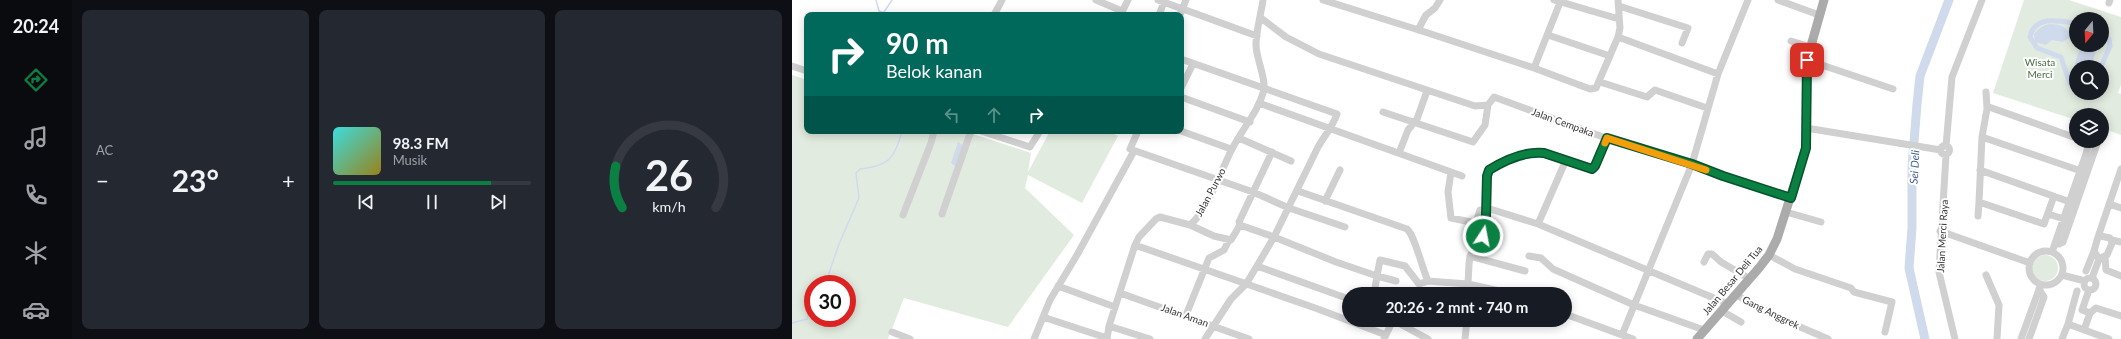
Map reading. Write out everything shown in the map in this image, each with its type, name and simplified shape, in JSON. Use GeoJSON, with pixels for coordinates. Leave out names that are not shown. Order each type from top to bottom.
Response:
{"type":"FeatureCollection","features":[{"type":"Feature","properties":{"kind":"main road","name":"Jalan Besar Deli Tua"},"geometry":{"type":"LineString","coordinates":[[1697,339],[1769,256],[1777,239],[1806,148],[1807,60],[1824,0]]}},
{"type":"Feature","properties":{"kind":"street"},"geometry":{"type":"LineString","coordinates":[[996,12],[1002,0]]}},
{"type":"Feature","properties":{"kind":"street"},"geometry":{"type":"LineString","coordinates":[[1096,0],[1120,12]]}},
{"type":"Feature","properties":{"kind":"street"},"geometry":{"type":"LineString","coordinates":[[1122,12],[1128,0]]}},
{"type":"Feature","properties":{"kind":"street"},"geometry":{"type":"LineString","coordinates":[[1159,12],[1161,1],[1181,12],[1186,0]]}},
{"type":"Feature","properties":{"kind":"street"},"geometry":{"type":"LineString","coordinates":[[1264,0],[1257,36],[1257,56],[1264,88]]}},
{"type":"Feature","properties":{"kind":"street"},"geometry":{"type":"LineString","coordinates":[[1323,0],[1534,68],[1590,89],[1596,88],[1600,82],[1618,37],[1620,28],[1618,3],[1688,28],[1682,44]]}},
{"type":"Feature","properties":{"kind":"street"},"geometry":{"type":"LineString","coordinates":[[1418,30],[1426,15],[1435,8],[1440,0]]}},
{"type":"Feature","properties":{"kind":"street"},"geometry":{"type":"LineString","coordinates":[[1622,335],[1692,164],[1718,74],[1748,0]]}},
{"type":"Feature","properties":{"kind":"street"},"geometry":{"type":"LineString","coordinates":[[1778,0],[1819,15]]}},
{"type":"Feature","properties":{"kind":"street","name":"Jalan Merci Raya"},"geometry":{"type":"LineString","coordinates":[[1955,339],[1940,281],[1940,231],[1946,181],[1944,150],[1952,77],[1982,0]]}},
{"type":"Feature","properties":{"kind":"street"},"geometry":{"type":"LineString","coordinates":[[1534,68],[1548,35],[1558,1],[1619,19]]}},
{"type":"Feature","properties":{"kind":"street"},"geometry":{"type":"LineString","coordinates":[[1184,13],[1257,36]]}},
{"type":"Feature","properties":{"kind":"street"},"geometry":{"type":"LineString","coordinates":[[1261,18],[1305,48],[1427,91],[1475,106],[1488,105],[1485,125],[1473,142],[1383,112]]}},
{"type":"Feature","properties":{"kind":"street"},"geometry":{"type":"LineString","coordinates":[[1548,35],[1610,56]]}},
{"type":"Feature","properties":{"kind":"street"},"geometry":{"type":"LineString","coordinates":[[1618,37],[1718,74]]}},
{"type":"Feature","properties":{"kind":"street"},"geometry":{"type":"LineString","coordinates":[[1791,41],[1810,47]]}},
{"type":"Feature","properties":{"kind":"street"},"geometry":{"type":"LineString","coordinates":[[1807,60],[1893,89]]}},
{"type":"Feature","properties":{"kind":"street"},"geometry":{"type":"LineString","coordinates":[[1184,61],[1336,113],[1331,128],[1323,137],[1298,192],[1274,237],[1246,284],[1231,299],[1205,339]]}},
{"type":"Feature","properties":{"kind":"street"},"geometry":{"type":"LineString","coordinates":[[1184,82],[1193,64]]}},
{"type":"Feature","properties":{"kind":"street"},"geometry":{"type":"LineString","coordinates":[[792,66],[804,70]]}},
{"type":"Feature","properties":{"kind":"street"},"geometry":{"type":"LineString","coordinates":[[1600,82],[1647,97],[1655,90],[1707,108]]}},
{"type":"Feature","properties":{"kind":"street","name":"Jalan Purwo"},"geometry":{"type":"LineString","coordinates":[[1107,339],[1109,326],[1134,245],[1138,237],[1156,219],[1160,217],[1190,225],[1204,205],[1232,150],[1250,122],[1264,88]]}},
{"type":"Feature","properties":{"kind":"street"},"geometry":{"type":"LineString","coordinates":[[1400,153],[1408,130],[1417,119],[1427,91]]}},
{"type":"Feature","properties":{"kind":"street"},"geometry":{"type":"LineString","coordinates":[[1978,216],[1982,137],[1987,108],[1986,92]]}},
{"type":"Feature","properties":{"kind":"street","name":"Jalan Cempaka"},"geometry":{"type":"LineString","coordinates":[[1488,105],[1494,97],[1607,138],[1692,164],[1723,176],[1791,198]]}},
{"type":"Feature","properties":{"kind":"street"},"geometry":{"type":"LineString","coordinates":[[1184,98],[1250,122]]}},
{"type":"Feature","properties":{"kind":"street"},"geometry":{"type":"LineString","coordinates":[[1259,103],[1462,176]]}},
{"type":"Feature","properties":{"kind":"street"},"geometry":{"type":"LineString","coordinates":[[1987,108],[1989,107],[2069,136]]}},
{"type":"Feature","properties":{"kind":"street"},"geometry":{"type":"LineString","coordinates":[[1806,128],[1944,150]]}},
{"type":"Feature","properties":{"kind":"street"},"geometry":{"type":"LineString","coordinates":[[1184,132],[1232,150]]}},
{"type":"Feature","properties":{"kind":"street"},"geometry":{"type":"LineString","coordinates":[[904,215],[933,134]]}},
{"type":"Feature","properties":{"kind":"street"},"geometry":{"type":"LineString","coordinates":[[942,214],[970,134]]}},
{"type":"Feature","properties":{"kind":"street"},"geometry":{"type":"LineString","coordinates":[[999,134],[1030,147],[1038,134]]}},
{"type":"Feature","properties":{"kind":"street"},"geometry":{"type":"LineString","coordinates":[[1034,339],[1058,286],[1077,255],[1132,150],[1137,134]]}},
{"type":"Feature","properties":{"kind":"street"},"geometry":{"type":"LineString","coordinates":[[1982,137],[2081,171]]}},
{"type":"Feature","properties":{"kind":"street"},"geometry":{"type":"LineString","coordinates":[[1240,138],[1292,161]]}},
{"type":"Feature","properties":{"kind":"street"},"geometry":{"type":"LineString","coordinates":[[1470,284],[1470,256],[1483,236],[1487,209],[1487,174],[1496,166],[1531,153],[1544,153],[1594,168],[1607,138]]}},
{"type":"Feature","properties":{"kind":"street"},"geometry":{"type":"LineString","coordinates":[[2052,252],[2081,171],[2087,148]]}},
{"type":"Feature","properties":{"kind":"street"},"geometry":{"type":"LineString","coordinates":[[2056,244],[2063,242],[2096,148]]}},
{"type":"Feature","properties":{"kind":"street"},"geometry":{"type":"LineString","coordinates":[[1132,150],[1218,179],[1289,208],[1345,227]]}},
{"type":"Feature","properties":{"kind":"street"},"geometry":{"type":"LineString","coordinates":[[1186,315],[1203,270],[1210,257],[1224,250],[1229,240],[1234,237],[1240,225],[1239,222],[1272,152]]}},
{"type":"Feature","properties":{"kind":"street"},"geometry":{"type":"LineString","coordinates":[[1538,224],[1566,160]]}},
{"type":"Feature","properties":{"kind":"street"},"geometry":{"type":"LineString","coordinates":[[2086,271],[2120,177],[2121,169]]}},
{"type":"Feature","properties":{"kind":"street"},"geometry":{"type":"LineString","coordinates":[[1325,201],[1340,170]]}},
{"type":"Feature","properties":{"kind":"street"},"geometry":{"type":"LineString","coordinates":[[1980,170],[2070,202]]}},
{"type":"Feature","properties":{"kind":"street"},"geometry":{"type":"LineString","coordinates":[[1451,172],[1448,192],[1450,217],[1476,223],[1480,210],[1487,209],[1538,224],[1647,271],[1725,307],[1740,322]]}},
{"type":"Feature","properties":{"kind":"street"},"geometry":{"type":"LineString","coordinates":[[1298,192],[1407,229],[1412,235],[1421,266],[1428,281]]}},
{"type":"Feature","properties":{"kind":"street"},"geometry":{"type":"LineString","coordinates":[[1979,202],[2047,226],[2048,214],[2054,196]]}},
{"type":"Feature","properties":{"kind":"street"},"geometry":{"type":"LineString","coordinates":[[2109,204],[2121,208]]}},
{"type":"Feature","properties":{"kind":"street"},"geometry":{"type":"LineString","coordinates":[[1786,212],[1821,222]]}},
{"type":"Feature","properties":{"kind":"street"},"geometry":{"type":"LineString","coordinates":[[2048,214],[2064,219]]}},
{"type":"Feature","properties":{"kind":"street"},"geometry":{"type":"LineString","coordinates":[[1190,225],[1229,240]]}},
{"type":"Feature","properties":{"kind":"street"},"geometry":{"type":"LineString","coordinates":[[1240,225],[1336,262],[1396,281]]}},
{"type":"Feature","properties":{"kind":"street"},"geometry":{"type":"LineString","coordinates":[[1940,231],[2030,262]]}},
{"type":"Feature","properties":{"kind":"street"},"geometry":{"type":"LineString","coordinates":[[2098,237],[2104,236],[2121,242]]}},
{"type":"Feature","properties":{"kind":"street"},"geometry":{"type":"LineString","coordinates":[[2062,275],[2085,281],[2088,278],[2092,278],[2112,240]]}},
{"type":"Feature","properties":{"kind":"street"},"geometry":{"type":"LineString","coordinates":[[1134,245],[1246,284],[1385,337],[1390,327]]}},
{"type":"Feature","properties":{"kind":"street"},"geometry":{"type":"LineString","coordinates":[[2094,251],[2102,258],[2106,270],[2121,276]]}},
{"type":"Feature","properties":{"kind":"street"},"geometry":{"type":"LineString","coordinates":[[2029,339],[2044,296],[2040,287],[2032,278],[2029,268],[2030,262],[2039,253],[2052,252],[2061,259],[2063,269],[2062,275],[2051,285],[2040,287]]}},
{"type":"Feature","properties":{"kind":"street"},"geometry":{"type":"LineString","coordinates":[[1704,262],[1708,254],[1712,254],[1721,262],[1750,279]]}},
{"type":"Feature","properties":{"kind":"street"},"geometry":{"type":"LineString","coordinates":[[1470,256],[1525,271]]}},
{"type":"Feature","properties":{"kind":"street"},"geometry":{"type":"LineString","coordinates":[[1529,256],[1541,258],[1553,269],[1634,305],[1704,330]]}},
{"type":"Feature","properties":{"kind":"street"},"geometry":{"type":"LineString","coordinates":[[1769,256],[1795,269],[1851,288],[1854,292],[1892,302],[1885,332]]}},
{"type":"Feature","properties":{"kind":"street"},"geometry":{"type":"LineString","coordinates":[[1375,287],[1379,262],[1382,260],[1405,266],[1420,284],[1428,281],[1470,284],[1483,287]]}},
{"type":"Feature","properties":{"kind":"street"},"geometry":{"type":"LineString","coordinates":[[1257,266],[1342,296]]}},
{"type":"Feature","properties":{"kind":"street"},"geometry":{"type":"LineString","coordinates":[[1986,275],[1999,305],[1997,339]]}},
{"type":"Feature","properties":{"kind":"street"},"geometry":{"type":"LineString","coordinates":[[2089,290],[2093,290],[2097,286],[2096,282],[2092,278]]}},
{"type":"Feature","properties":{"kind":"street"},"geometry":{"type":"LineString","coordinates":[[2085,281],[2085,286],[2089,290]]}},
{"type":"Feature","properties":{"kind":"street"},"geometry":{"type":"LineString","coordinates":[[1058,286],[1115,307]]}},
{"type":"Feature","properties":{"kind":"street"},"geometry":{"type":"LineString","coordinates":[[2021,339],[2040,287]]}},
{"type":"Feature","properties":{"kind":"street"},"geometry":{"type":"LineString","coordinates":[[2082,310],[2089,290]]}},
{"type":"Feature","properties":{"kind":"street"},"geometry":{"type":"LineString","coordinates":[[2062,339],[2068,324],[2077,291]]}},
{"type":"Feature","properties":{"kind":"street","name":"Jalan Aman"},"geometry":{"type":"LineString","coordinates":[[1120,292],[1249,339]]}},
{"type":"Feature","properties":{"kind":"street","name":"Gang Anggrek"},"geometry":{"type":"LineString","coordinates":[[1736,295],[1777,317],[1828,339]]}},
{"type":"Feature","properties":{"kind":"street"},"geometry":{"type":"LineString","coordinates":[[2072,307],[2090,312]]}},
{"type":"Feature","properties":{"kind":"street"},"geometry":{"type":"LineString","coordinates":[[2084,330],[2090,312],[2096,308],[2121,316]]}},
{"type":"Feature","properties":{"kind":"street"},"geometry":{"type":"LineString","coordinates":[[1572,317],[1633,339]]}},
{"type":"Feature","properties":{"kind":"street"},"geometry":{"type":"LineString","coordinates":[[1043,318],[1107,339]]}},
{"type":"Feature","properties":{"kind":"street"},"geometry":{"type":"LineString","coordinates":[[2068,324],[2109,339]]}},
{"type":"Feature","properties":{"kind":"street"},"geometry":{"type":"LineString","coordinates":[[1109,326],[1150,339]]}},
{"type":"Feature","properties":{"kind":"street"},"geometry":{"type":"LineString","coordinates":[[1406,327],[1428,339]]}},
{"type":"Feature","properties":{"kind":"street"},"geometry":{"type":"LineString","coordinates":[[1465,339],[1466,327]]}},
{"type":"Feature","properties":{"kind":"street"},"geometry":{"type":"LineString","coordinates":[[892,332],[910,339]]}},
{"type":"Feature","properties":{"kind":"green space","name":"Wisata Merci"},"geometry":{"type":"Polygon","coordinates":[[[2024,0],[2069,0],[2106,12],[2069,12],[2069,52],[2109,52],[2109,13],[2121,17],[2121,85],[2118,93],[2121,94],[2121,135],[2109,131],[2109,108],[2069,108],[2069,118],[1993,93],[2024,0]]]}},
{"type":"Feature","properties":{"kind":"green space"},"geometry":{"type":"Polygon","coordinates":[[[792,75],[804,79],[804,134],[973,134],[1031,153],[1028,172],[1048,134],[1114,134],[1118,136],[1082,203],[1028,175],[1025,188],[1074,235],[1008,327],[904,298],[888,339],[792,339],[792,75]]]}},
{"type":"Feature","properties":{"kind":"green space"},"geometry":{"type":"Polygon","coordinates":[[[2045,255],[2054,259],[2058,268],[2054,277],[2045,281],[2036,277],[2032,268],[2036,259],[2045,255]]]}},
{"type":"Feature","properties":{"kind":"water"},"geometry":{"type":"Polygon","coordinates":[[[2045,25],[2060,25],[2069,32],[2069,38],[2062,42],[2052,40],[2046,45],[2035,42],[2034,34],[2045,25]]]}},
{"type":"Feature","properties":{"kind":"water"},"geometry":{"type":"Polygon","coordinates":[[[2079,52],[2096,52],[2093,60],[2076,60],[2079,52]]]}},
{"type":"Feature","properties":{"kind":"water"},"geometry":{"type":"Polygon","coordinates":[[[958,142],[964,146],[956,167],[951,163],[958,142]]]}},
{"type":"Feature","properties":{"kind":"waterway"},"geometry":{"type":"LineString","coordinates":[[876,0],[879,11],[882,12]]}},
{"type":"Feature","properties":{"kind":"waterway"},"geometry":{"type":"LineString","coordinates":[[884,12],[892,0]]}},
{"type":"Feature","properties":{"kind":"waterway","name":"Sei Deli"},"geometry":{"type":"LineString","coordinates":[[1925,339],[1909,268],[1912,228],[1912,167],[1920,76],[1949,0]]}},
{"type":"Feature","properties":{"kind":"waterway"},"geometry":{"type":"LineString","coordinates":[[2069,22],[2047,21],[2041,23],[2032,30],[2030,37],[2037,48],[2061,57],[2069,81]]}},
{"type":"Feature","properties":{"kind":"waterway"},"geometry":{"type":"LineString","coordinates":[[2109,39],[2109,48]]}},
{"type":"Feature","properties":{"kind":"waterway"},"geometry":{"type":"LineString","coordinates":[[2104,60],[2107,52]]}},
{"type":"Feature","properties":{"kind":"waterway"},"geometry":{"type":"LineString","coordinates":[[828,275],[839,244],[859,198],[856,173],[860,169],[878,166],[889,159],[897,148],[901,134]]}},
{"type":"Feature","properties":{"kind":"waterway"},"geometry":{"type":"LineString","coordinates":[[792,323],[804,320]]}},
{"type":"Feature","properties":{"kind":"slow traffic"},"geometry":{"type":"LineString","coordinates":[[1605,143],[1607,138],[1692,164],[1706,170]]}},
{"type":"Feature","properties":{"kind":"route"},"geometry":{"type":"LineString","coordinates":[[1483,236],[1487,208],[1487,174],[1489,170],[1522,155],[1538,152],[1592,169],[1595,166],[1607,138],[1692,164],[1723,176],[1791,198],[1807,143],[1805,86],[1807,60]]}}]}
